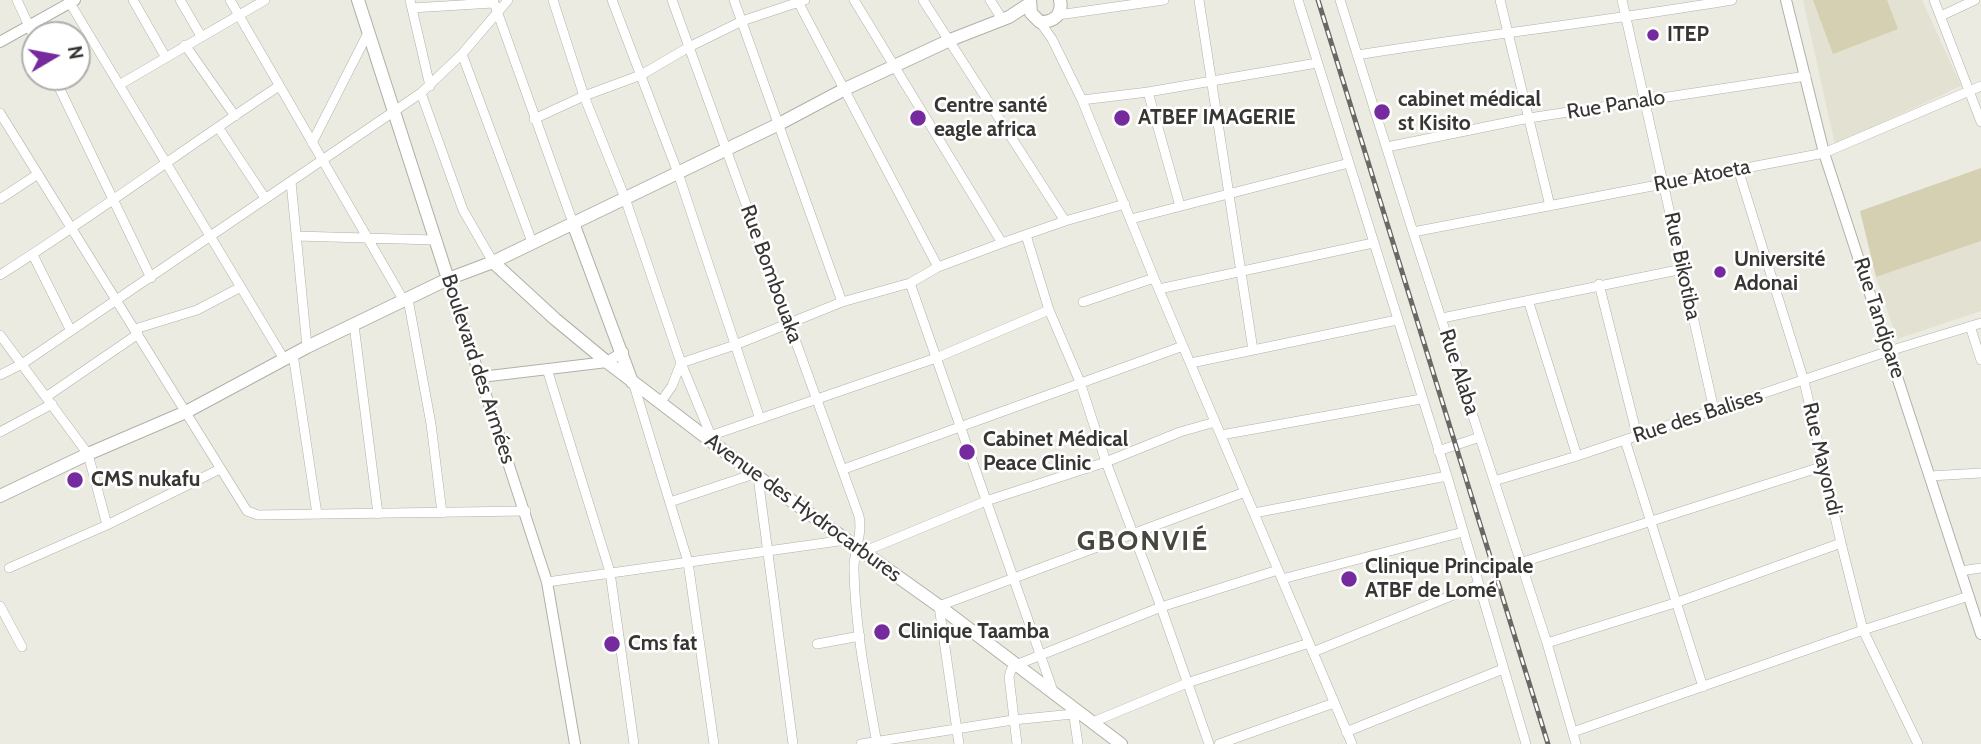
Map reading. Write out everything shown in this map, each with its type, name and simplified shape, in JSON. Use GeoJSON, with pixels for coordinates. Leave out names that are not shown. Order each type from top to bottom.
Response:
{"type":"FeatureCollection","features":[{"type":"Feature","properties":{"kind":"main road","name":"Boulevard des Armées"},"geometry":{"type":"LineString","coordinates":[[358,0],[448,279]]}},
{"type":"Feature","properties":{"kind":"main road"},"geometry":{"type":"LineString","coordinates":[[0,496],[186,412],[288,356],[448,279],[493,262],[779,124],[845,89],[950,40],[1005,18],[1029,2],[1037,19]]}},
{"type":"Feature","properties":{"kind":"main road"},"geometry":{"type":"LineString","coordinates":[[1005,18],[1050,21],[1059,9]]}},
{"type":"Feature","properties":{"kind":"main road"},"geometry":{"type":"LineString","coordinates":[[573,223],[633,382]]}},
{"type":"Feature","properties":{"kind":"main road","name":"Avenue des Hydrocarbures"},"geometry":{"type":"LineString","coordinates":[[493,262],[555,320],[660,403],[939,606],[1073,711],[1093,722],[1121,744]]}},
{"type":"Feature","properties":{"kind":"street"},"geometry":{"type":"LineString","coordinates":[[17,0],[27,21]]}},
{"type":"Feature","properties":{"kind":"street"},"geometry":{"type":"LineString","coordinates":[[133,0],[164,56]]}},
{"type":"Feature","properties":{"kind":"street"},"geometry":{"type":"LineString","coordinates":[[180,0],[201,36]]}},
{"type":"Feature","properties":{"kind":"street"},"geometry":{"type":"LineString","coordinates":[[230,0],[366,238],[406,300],[431,424],[442,513]]}},
{"type":"Feature","properties":{"kind":"street"},"geometry":{"type":"LineString","coordinates":[[119,85],[164,56],[265,0]]}},
{"type":"Feature","properties":{"kind":"street"},"geometry":{"type":"LineString","coordinates":[[430,86],[411,4],[494,5],[508,0]]}},
{"type":"Feature","properties":{"kind":"street"},"geometry":{"type":"LineString","coordinates":[[553,0],[584,96],[625,198],[708,437],[936,358],[1049,310]]}},
{"type":"Feature","properties":{"kind":"street"},"geometry":{"type":"LineString","coordinates":[[612,0],[678,173],[760,419]]}},
{"type":"Feature","properties":{"kind":"street","name":"Rue Bombouaka"},"geometry":{"type":"LineString","coordinates":[[672,0],[815,398],[844,469],[860,523],[860,550],[853,567],[860,636],[877,743]]}},
{"type":"Feature","properties":{"kind":"street"},"geometry":{"type":"LineString","coordinates":[[734,0],[842,302]]}},
{"type":"Feature","properties":{"kind":"street"},"geometry":{"type":"LineString","coordinates":[[854,0],[1002,243]]}},
{"type":"Feature","properties":{"kind":"street"},"geometry":{"type":"LineString","coordinates":[[923,0],[1065,221]]}},
{"type":"Feature","properties":{"kind":"street"},"geometry":{"type":"LineString","coordinates":[[990,0],[1005,18]]}},
{"type":"Feature","properties":{"kind":"street"},"geometry":{"type":"LineString","coordinates":[[1052,39],[1059,9],[1081,13],[1164,0]]}},
{"type":"Feature","properties":{"kind":"street"},"geometry":{"type":"LineString","coordinates":[[1199,0],[1253,350]]}},
{"type":"Feature","properties":{"kind":"street"},"geometry":{"type":"LineString","coordinates":[[1298,0],[1447,476],[1527,744]]}},
{"type":"Feature","properties":{"kind":"street","name":"Rue Alaba"},"geometry":{"type":"LineString","coordinates":[[1340,0],[1547,643],[1576,744]]}},
{"type":"Feature","properties":{"kind":"street"},"geometry":{"type":"LineString","coordinates":[[1500,0],[1550,205]]}},
{"type":"Feature","properties":{"kind":"street","name":"Rue Bikotiba"},"geometry":{"type":"LineString","coordinates":[[1622,0],[1714,410]]}},
{"type":"Feature","properties":{"kind":"street"},"geometry":{"type":"LineString","coordinates":[[1357,55],[1507,32],[1626,18],[1732,0]]}},
{"type":"Feature","properties":{"kind":"street","name":"Rue Tandjoare"},"geometry":{"type":"LineString","coordinates":[[1786,0],[1824,153],[1981,634]]}},
{"type":"Feature","properties":{"kind":"street"},"geometry":{"type":"LineString","coordinates":[[1934,0],[1981,122]]}},
{"type":"Feature","properties":{"kind":"street"},"geometry":{"type":"LineString","coordinates":[[1941,16],[1975,0]]}},
{"type":"Feature","properties":{"kind":"street"},"geometry":{"type":"LineString","coordinates":[[534,119],[584,96],[641,75],[689,47],[742,22],[800,1],[938,267]]}},
{"type":"Feature","properties":{"kind":"street"},"geometry":{"type":"LineString","coordinates":[[38,21],[72,2],[239,288],[288,356],[317,514]]}},
{"type":"Feature","properties":{"kind":"street"},"geometry":{"type":"LineString","coordinates":[[0,375],[22,365],[421,93],[462,54],[494,5]]}},
{"type":"Feature","properties":{"kind":"street"},"geometry":{"type":"LineString","coordinates":[[494,5],[573,223]]}},
{"type":"Feature","properties":{"kind":"street"},"geometry":{"type":"LineString","coordinates":[[1037,19],[1052,39],[1082,100],[1154,278],[1352,744]]}},
{"type":"Feature","properties":{"kind":"street"},"geometry":{"type":"LineString","coordinates":[[0,43],[21,31]]}},
{"type":"Feature","properties":{"kind":"street"},"geometry":{"type":"LineString","coordinates":[[312,143],[368,33]]}},
{"type":"Feature","properties":{"kind":"street"},"geometry":{"type":"LineString","coordinates":[[185,45],[234,116]]}},
{"type":"Feature","properties":{"kind":"street"},"geometry":{"type":"LineString","coordinates":[[462,54],[532,242]]}},
{"type":"Feature","properties":{"kind":"street"},"geometry":{"type":"LineString","coordinates":[[1082,100],[1148,92],[1317,63]]}},
{"type":"Feature","properties":{"kind":"street","name":"Rue Panalo"},"geometry":{"type":"LineString","coordinates":[[1387,147],[1529,118],[1806,75]]}},
{"type":"Feature","properties":{"kind":"street"},"geometry":{"type":"LineString","coordinates":[[0,275],[114,201],[164,163],[279,86]]}},
{"type":"Feature","properties":{"kind":"street","name":"Rue Atoeta"},"geometry":{"type":"LineString","coordinates":[[1413,232],[1824,153],[1981,86]]}},
{"type":"Feature","properties":{"kind":"street"},"geometry":{"type":"LineString","coordinates":[[61,91],[151,278]]}},
{"type":"Feature","properties":{"kind":"street"},"geometry":{"type":"LineString","coordinates":[[1148,92],[1181,206]]}},
{"type":"Feature","properties":{"kind":"street"},"geometry":{"type":"LineString","coordinates":[[421,93],[463,210],[493,262]]}},
{"type":"Feature","properties":{"kind":"street"},"geometry":{"type":"LineString","coordinates":[[0,113],[245,508],[253,514],[526,511]]}},
{"type":"Feature","properties":{"kind":"street"},"geometry":{"type":"LineString","coordinates":[[0,134],[9,127]]}},
{"type":"Feature","properties":{"kind":"street"},"geometry":{"type":"LineString","coordinates":[[218,127],[265,198]]}},
{"type":"Feature","properties":{"kind":"street"},"geometry":{"type":"LineString","coordinates":[[1131,219],[1349,163]]}},
{"type":"Feature","properties":{"kind":"street","name":"Rue Mayondi"},"geometry":{"type":"LineString","coordinates":[[1738,169],[1804,381],[1863,630],[1918,744]]}},
{"type":"Feature","properties":{"kind":"street"},"geometry":{"type":"LineString","coordinates":[[0,199],[38,174]]}},
{"type":"Feature","properties":{"kind":"street"},"geometry":{"type":"LineString","coordinates":[[291,182],[307,347]]}},
{"type":"Feature","properties":{"kind":"street"},"geometry":{"type":"LineString","coordinates":[[681,363],[735,345],[842,302],[911,283],[938,267],[1002,243],[1125,204]]}},
{"type":"Feature","properties":{"kind":"street"},"geometry":{"type":"LineString","coordinates":[[1026,235],[1049,310],[1080,382],[1106,462],[1209,744]]}},
{"type":"Feature","properties":{"kind":"street"},"geometry":{"type":"LineString","coordinates":[[296,236],[435,240]]}},
{"type":"Feature","properties":{"kind":"street"},"geometry":{"type":"LineString","coordinates":[[1159,289],[1373,243]]}},
{"type":"Feature","properties":{"kind":"street"},"geometry":{"type":"LineString","coordinates":[[33,255],[71,331]]}},
{"type":"Feature","properties":{"kind":"street"},"geometry":{"type":"LineString","coordinates":[[1442,318],[1683,269]]}},
{"type":"Feature","properties":{"kind":"street"},"geometry":{"type":"LineString","coordinates":[[1083,302],[1154,278]]}},
{"type":"Feature","properties":{"kind":"street","name":"Boulevard des Armées"},"geometry":{"type":"LineString","coordinates":[[448,279],[547,582],[575,744]]}},
{"type":"Feature","properties":{"kind":"street"},"geometry":{"type":"LineString","coordinates":[[911,283],[1054,694]]}},
{"type":"Feature","properties":{"kind":"street"},"geometry":{"type":"LineString","coordinates":[[1599,285],[1637,435]]}},
{"type":"Feature","properties":{"kind":"street"},"geometry":{"type":"LineString","coordinates":[[0,432],[49,400],[137,332],[197,310],[239,288]]}},
{"type":"Feature","properties":{"kind":"street"},"geometry":{"type":"LineString","coordinates":[[1528,300],[1577,456]]}},
{"type":"Feature","properties":{"kind":"street"},"geometry":{"type":"LineString","coordinates":[[1191,363],[1397,320]]}},
{"type":"Feature","properties":{"kind":"street","name":"Rue des Balises"},"geometry":{"type":"LineString","coordinates":[[1494,481],[1981,323]]}},
{"type":"Feature","properties":{"kind":"street"},"geometry":{"type":"LineString","coordinates":[[354,325],[378,514]]}},
{"type":"Feature","properties":{"kind":"street"},"geometry":{"type":"LineString","coordinates":[[1970,327],[1981,360]]}},
{"type":"Feature","properties":{"kind":"street"},"geometry":{"type":"LineString","coordinates":[[0,335],[88,454],[107,525]]}},
{"type":"Feature","properties":{"kind":"street"},"geometry":{"type":"LineString","coordinates":[[844,469],[1183,346]]}},
{"type":"Feature","properties":{"kind":"street"},"geometry":{"type":"LineString","coordinates":[[481,377],[607,362],[623,352]]}},
{"type":"Feature","properties":{"kind":"street"},"geometry":{"type":"LineString","coordinates":[[660,403],[672,386],[681,363]]}},
{"type":"Feature","properties":{"kind":"street"},"geometry":{"type":"LineString","coordinates":[[547,369],[610,572],[634,744]]}},
{"type":"Feature","properties":{"kind":"street"},"geometry":{"type":"LineString","coordinates":[[633,382],[688,562],[713,744]]}},
{"type":"Feature","properties":{"kind":"street"},"geometry":{"type":"LineString","coordinates":[[1221,435],[1421,399]]}},
{"type":"Feature","properties":{"kind":"street"},"geometry":{"type":"LineString","coordinates":[[860,550],[986,501],[1106,462],[1180,432],[1215,422]]}},
{"type":"Feature","properties":{"kind":"street"},"geometry":{"type":"LineString","coordinates":[[1438,451],[1480,437]]}},
{"type":"Feature","properties":{"kind":"street"},"geometry":{"type":"LineString","coordinates":[[1625,440],[1703,687]]}},
{"type":"Feature","properties":{"kind":"street"},"geometry":{"type":"LineString","coordinates":[[1520,563],[1653,523],[1824,466]]}},
{"type":"Feature","properties":{"kind":"street"},"geometry":{"type":"LineString","coordinates":[[9,568],[107,525],[220,469]]}},
{"type":"Feature","properties":{"kind":"street"},"geometry":{"type":"LineString","coordinates":[[1930,476],[1981,472]]}},
{"type":"Feature","properties":{"kind":"street"},"geometry":{"type":"LineString","coordinates":[[670,502],[756,475],[793,744]]}},
{"type":"Feature","properties":{"kind":"street"},"geometry":{"type":"LineString","coordinates":[[1254,513],[1447,476]]}},
{"type":"Feature","properties":{"kind":"street"},"geometry":{"type":"LineString","coordinates":[[959,744],[939,606],[1245,492]]}},
{"type":"Feature","properties":{"kind":"street"},"geometry":{"type":"LineString","coordinates":[[1282,579],[1463,532]]}},
{"type":"Feature","properties":{"kind":"street"},"geometry":{"type":"LineString","coordinates":[[547,582],[846,540]]}},
{"type":"Feature","properties":{"kind":"street"},"geometry":{"type":"LineString","coordinates":[[1547,643],[1678,602],[1841,543]]}},
{"type":"Feature","properties":{"kind":"street"},"geometry":{"type":"LineString","coordinates":[[1961,571],[1981,568]]}},
{"type":"Feature","properties":{"kind":"street"},"geometry":{"type":"LineString","coordinates":[[1017,744],[1009,677],[1016,665],[1161,607],[1278,570]]}},
{"type":"Feature","properties":{"kind":"street"},"geometry":{"type":"LineString","coordinates":[[1313,653],[1478,585]]}},
{"type":"Feature","properties":{"kind":"street"},"geometry":{"type":"LineString","coordinates":[[1573,732],[1863,630],[1969,596]]}},
{"type":"Feature","properties":{"kind":"street"},"geometry":{"type":"LineString","coordinates":[[0,606],[22,647]]}},
{"type":"Feature","properties":{"kind":"street"},"geometry":{"type":"LineString","coordinates":[[817,644],[860,636]]}},
{"type":"Feature","properties":{"kind":"street"},"geometry":{"type":"LineString","coordinates":[[1093,722],[1186,682],[1308,643]]}},
{"type":"Feature","properties":{"kind":"street"},"geometry":{"type":"LineString","coordinates":[[1346,732],[1503,668]]}},
{"type":"Feature","properties":{"kind":"street"},"geometry":{"type":"LineString","coordinates":[[1219,744],[1334,703]]}},
{"type":"Feature","properties":{"kind":"street"},"geometry":{"type":"LineString","coordinates":[[861,744],[1073,711],[1078,744]]}},
{"type":"Feature","properties":{"kind":"shaded area"},"geometry":{"type":"Polygon","coordinates":[[[1803,0],[1922,0],[1961,86],[1835,145],[1803,0]]]}},
{"type":"Feature","properties":{"kind":"shaded area"},"geometry":{"type":"Polygon","coordinates":[[[1813,0],[1887,0],[1898,29],[1833,54],[1813,0]]]}},
{"type":"Feature","properties":{"kind":"shaded area"},"geometry":{"type":"Polygon","coordinates":[[[1981,168],[1981,241],[1876,277],[1860,211],[1981,168]]]}},
{"type":"Feature","properties":{"kind":"shaded area"},"geometry":{"type":"Polygon","coordinates":[[[1981,241],[1981,311],[1897,339],[1876,277],[1981,241]]]}},
{"type":"Feature","properties":{"kind":"railway"},"geometry":{"type":"LineString","coordinates":[[1318,0],[1548,744]]}},
{"type":"Feature","properties":{"kind":"place","name":"ITEP"},"geometry":{"type":"Point","coordinates":[1653,35]}},
{"type":"Feature","properties":{"kind":"place","name":"cabinet médical st Kisito"},"geometry":{"type":"Point","coordinates":[1382,112]}},
{"type":"Feature","properties":{"kind":"place","name":"Centre santé eagle africa"},"geometry":{"type":"Point","coordinates":[918,118]}},
{"type":"Feature","properties":{"kind":"place","name":"ATBEF IMAGERIE"},"geometry":{"type":"Point","coordinates":[1122,118]}},
{"type":"Feature","properties":{"kind":"place","name":"Université Adonai"},"geometry":{"type":"Point","coordinates":[1720,272]}},
{"type":"Feature","properties":{"kind":"place","name":"Cabinet Médical Peace Clinic"},"geometry":{"type":"Point","coordinates":[967,452]}},
{"type":"Feature","properties":{"kind":"place","name":"CMS nukafu"},"geometry":{"type":"Point","coordinates":[75,480]}},
{"type":"Feature","properties":{"kind":"place","name":"Clinique Principale ATBF de Lomé"},"geometry":{"type":"Point","coordinates":[1349,579]}},
{"type":"Feature","properties":{"kind":"place","name":"Clinique Taamba"},"geometry":{"type":"Point","coordinates":[882,632]}},
{"type":"Feature","properties":{"kind":"place","name":"Cms fat"},"geometry":{"type":"Point","coordinates":[612,644]}},
{"type":"Feature","properties":{"kind":"district","name":"GBONVIÉ"},"geometry":{"type":"Point","coordinates":[1143,542]}}]}
